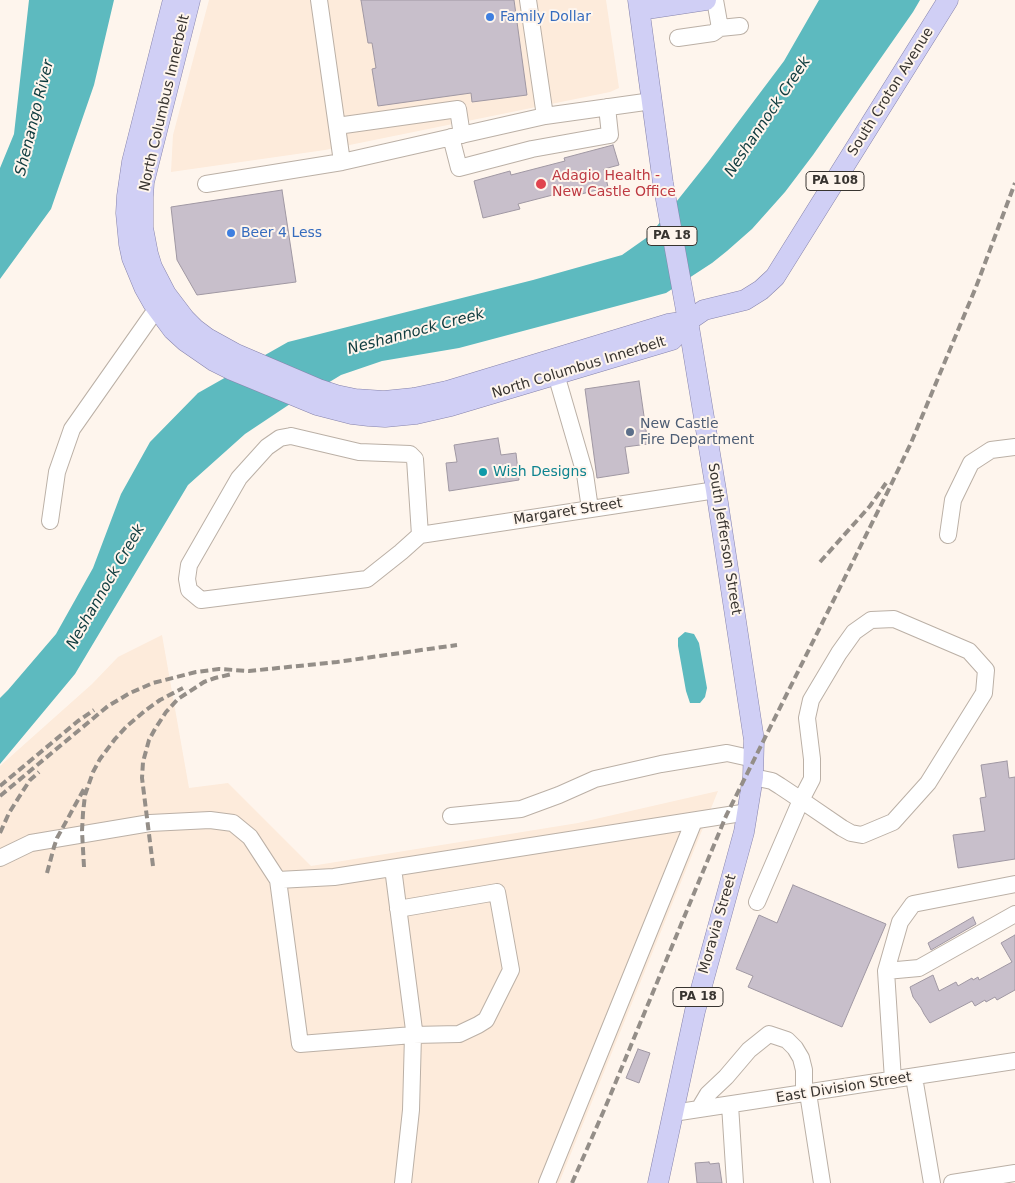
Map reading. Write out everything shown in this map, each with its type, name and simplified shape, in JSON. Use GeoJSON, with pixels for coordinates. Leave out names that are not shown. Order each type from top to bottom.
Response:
{"type":"FeatureCollection","features":[{"type":"Feature","properties":{"kind":"main road","name":"North Columbus Innerbelt"},"geometry":{"type":"LineString","coordinates":[[173,0],[132,162],[127,196],[127,229],[132,258],[144,287],[173,330],[185,341],[232,370],[299,398],[334,410],[368,416],[400,416],[451,406],[554,367]]}},
{"type":"Feature","properties":{"kind":"main road","name":"North Columbus Innerbelt"},"geometry":{"type":"LineString","coordinates":[[190,0],[144,182],[142,213],[148,254],[158,279],[166,294],[185,319],[207,338],[251,361],[336,395],[370,400],[398,400],[447,391],[672,340],[688,321]]}},
{"type":"Feature","properties":{"kind":"main road"},"geometry":{"type":"LineString","coordinates":[[639,5],[706,0]]}},
{"type":"Feature","properties":{"kind":"main road","name":"South Croton Avenue"},"geometry":{"type":"LineString","coordinates":[[688,321],[704,310],[753,296],[775,277],[948,0]]}},
{"type":"Feature","properties":{"kind":"main road","name":"South Jefferson Street"},"geometry":{"type":"LineString","coordinates":[[639,5],[663,183],[716,490],[752,722],[754,768],[748,812]]}},
{"type":"Feature","properties":{"kind":"main road","name":"Moravia Street"},"geometry":{"type":"LineString","coordinates":[[658,1183],[702,981],[748,812]]}},
{"type":"Feature","properties":{"kind":"street"},"geometry":{"type":"LineString","coordinates":[[319,0],[342,162]]}},
{"type":"Feature","properties":{"kind":"street"},"geometry":{"type":"LineString","coordinates":[[528,0],[546,116]]}},
{"type":"Feature","properties":{"kind":"street"},"geometry":{"type":"LineString","coordinates":[[714,0],[720,28]]}},
{"type":"Feature","properties":{"kind":"street"},"geometry":{"type":"LineString","coordinates":[[678,38],[713,33],[720,28],[740,26]]}},
{"type":"Feature","properties":{"kind":"street"},"geometry":{"type":"LineString","coordinates":[[206,184],[342,162],[546,116],[652,101]]}},
{"type":"Feature","properties":{"kind":"street"},"geometry":{"type":"LineString","coordinates":[[337,126],[458,109],[459,168],[532,149],[610,135],[607,107]]}},
{"type":"Feature","properties":{"kind":"street"},"geometry":{"type":"LineString","coordinates":[[50,521],[57,472],[72,429],[157,308]]}},
{"type":"Feature","properties":{"kind":"street"},"geometry":{"type":"LineString","coordinates":[[554,367],[585,474],[590,509]]}},
{"type":"Feature","properties":{"kind":"street"},"geometry":{"type":"LineString","coordinates":[[291,436],[359,452],[410,454],[415,459],[420,535],[367,579],[201,600],[189,590],[186,579],[189,565],[240,478],[267,447],[280,438],[291,436]]}},
{"type":"Feature","properties":{"kind":"street"},"geometry":{"type":"LineString","coordinates":[[948,535],[953,500],[970,463],[991,450],[1015,447]]}},
{"type":"Feature","properties":{"kind":"street","name":"Margaret Street"},"geometry":{"type":"LineString","coordinates":[[420,535],[716,490]]}},
{"type":"Feature","properties":{"kind":"street"},"geometry":{"type":"LineString","coordinates":[[451,816],[521,809],[596,779],[661,764],[728,753],[754,768],[772,781],[801,800],[842,828],[851,833],[862,835],[893,822],[928,783],[984,693],[986,670],[969,651],[894,619],[871,620],[854,632],[811,700],[806,718],[812,758],[812,779],[801,800],[757,902]]}},
{"type":"Feature","properties":{"kind":"street"},"geometry":{"type":"LineString","coordinates":[[278,880],[334,877],[748,812]]}},
{"type":"Feature","properties":{"kind":"street"},"geometry":{"type":"LineString","coordinates":[[0,858],[31,843],[150,823],[210,820],[233,824],[250,837],[278,880],[300,1044],[413,1035],[459,1034],[486,1020],[510,970],[497,892],[398,909]]}},
{"type":"Feature","properties":{"kind":"street"},"geometry":{"type":"LineString","coordinates":[[547,1183],[694,821]]}},
{"type":"Feature","properties":{"kind":"street"},"geometry":{"type":"LineString","coordinates":[[393,868],[414,1030],[411,1110],[403,1183]]}},
{"type":"Feature","properties":{"kind":"street"},"geometry":{"type":"LineString","coordinates":[[893,1080],[886,971],[900,922],[913,904],[1015,884]]}},
{"type":"Feature","properties":{"kind":"street"},"geometry":{"type":"LineString","coordinates":[[886,971],[919,968],[1011,920]]}},
{"type":"Feature","properties":{"kind":"street"},"geometry":{"type":"LineString","coordinates":[[699,1109],[708,1094],[726,1077],[749,1050],[769,1034],[787,1040],[801,1058],[804,1070],[806,1094],[822,1183]]}},
{"type":"Feature","properties":{"kind":"street","name":"East Division Street"},"geometry":{"type":"LineString","coordinates":[[673,1113],[1015,1061]]}},
{"type":"Feature","properties":{"kind":"street"},"geometry":{"type":"LineString","coordinates":[[914,1077],[932,1183]]}},
{"type":"Feature","properties":{"kind":"street"},"geometry":{"type":"LineString","coordinates":[[730,1105],[735,1183]]}},
{"type":"Feature","properties":{"kind":"street"},"geometry":{"type":"LineString","coordinates":[[952,1183],[1015,1173]]}},
{"type":"Feature","properties":{"kind":"shaded area"},"geometry":{"type":"Polygon","coordinates":[[[209,0],[606,0],[619,88],[610,92],[325,150],[171,172],[173,135],[209,0]]]}},
{"type":"Feature","properties":{"kind":"shaded area"},"geometry":{"type":"Polygon","coordinates":[[[162,635],[189,788],[228,783],[311,866],[578,823],[718,791],[559,1183],[0,1183],[0,766],[92,684],[118,657],[162,635]]]}},
{"type":"Feature","properties":{"kind":"water","name":"Shenango River"},"geometry":{"type":"Polygon","coordinates":[[[29,0],[114,0],[94,85],[51,209],[0,279],[0,168],[14,134],[29,0]]]}},
{"type":"Feature","properties":{"kind":"water","name":"Neshannock Creek"},"geometry":{"type":"Polygon","coordinates":[[[819,0],[920,0],[813,155],[785,192],[752,229],[712,263],[666,293],[459,348],[382,361],[341,375],[299,398],[245,434],[188,485],[75,674],[0,764],[0,698],[56,634],[93,568],[121,494],[150,442],[198,393],[288,342],[533,280],[622,255],[649,236],[708,162],[784,61],[819,0]]]}},
{"type":"Feature","properties":{"kind":"water"},"geometry":{"type":"Polygon","coordinates":[[[685,632],[694,634],[699,643],[707,688],[705,697],[700,703],[690,703],[686,691],[678,646],[678,638],[685,632]]]}},
{"type":"Feature","properties":{"kind":"building"},"geometry":{"type":"Polygon","coordinates":[[[361,0],[514,0],[527,95],[472,102],[471,93],[378,106],[372,69],[376,68],[372,43],[368,43],[361,0]]]}},
{"type":"Feature","properties":{"kind":"building","name":"Adagio Health - New Castle Office"},"geometry":{"type":"Polygon","coordinates":[[[613,145],[619,165],[604,169],[608,187],[574,196],[572,190],[518,204],[520,209],[483,218],[474,181],[510,171],[511,175],[565,161],[564,158],[613,145]]]}},
{"type":"Feature","properties":{"kind":"building","name":"Beer 4 Less"},"geometry":{"type":"Polygon","coordinates":[[[282,190],[296,282],[197,295],[177,260],[171,207],[282,190]]]}},
{"type":"Feature","properties":{"kind":"building"},"geometry":{"type":"Polygon","coordinates":[[[639,381],[648,444],[625,447],[629,473],[597,478],[585,389],[639,381]]]}},
{"type":"Feature","properties":{"kind":"building","name":"Wish Designs"},"geometry":{"type":"Polygon","coordinates":[[[498,438],[501,455],[516,453],[519,480],[449,491],[446,463],[457,462],[454,445],[498,438]]]}},
{"type":"Feature","properties":{"kind":"building"},"geometry":{"type":"Polygon","coordinates":[[[1007,761],[1009,778],[1015,777],[1015,859],[958,868],[953,835],[985,831],[980,798],[986,797],[981,765],[1007,761]]]}},
{"type":"Feature","properties":{"kind":"building"},"geometry":{"type":"Polygon","coordinates":[[[793,885],[886,924],[842,1027],[748,987],[753,976],[736,969],[759,915],[777,923],[793,885]]]}},
{"type":"Feature","properties":{"kind":"building"},"geometry":{"type":"Polygon","coordinates":[[[973,917],[976,924],[931,950],[928,943],[973,917]]]}},
{"type":"Feature","properties":{"kind":"building"},"geometry":{"type":"Polygon","coordinates":[[[1015,935],[1015,990],[997,1000],[995,997],[975,1006],[972,1001],[930,1023],[913,997],[910,987],[933,975],[939,991],[956,982],[958,986],[972,978],[973,980],[978,977],[979,980],[1012,962],[1001,943],[1015,935]]]}},
{"type":"Feature","properties":{"kind":"building"},"geometry":{"type":"Polygon","coordinates":[[[638,1049],[650,1053],[639,1083],[626,1078],[638,1049]]]}},
{"type":"Feature","properties":{"kind":"building"},"geometry":{"type":"Polygon","coordinates":[[[709,1162],[710,1164],[719,1163],[722,1183],[697,1183],[695,1163],[709,1162]]]}},
{"type":"Feature","properties":{"kind":"railway"},"geometry":{"type":"LineString","coordinates":[[572,1183],[726,816],[911,443],[976,287],[1015,183]]}},
{"type":"Feature","properties":{"kind":"railway"},"geometry":{"type":"LineString","coordinates":[[820,562],[870,506],[886,483]]}},
{"type":"Feature","properties":{"kind":"railway"},"geometry":{"type":"LineString","coordinates":[[0,796],[108,706],[130,693],[153,683],[196,672],[219,669],[249,671],[337,662],[457,645]]}},
{"type":"Feature","properties":{"kind":"railway"},"geometry":{"type":"LineString","coordinates":[[153,866],[142,778],[143,762],[149,740],[166,712],[178,699],[204,682],[232,674]]}},
{"type":"Feature","properties":{"kind":"railway"},"geometry":{"type":"LineString","coordinates":[[84,867],[82,831],[85,795],[100,759],[127,726],[160,700],[183,688]]}},
{"type":"Feature","properties":{"kind":"railway"},"geometry":{"type":"LineString","coordinates":[[0,786],[78,721],[94,710]]}},
{"type":"Feature","properties":{"kind":"railway"},"geometry":{"type":"LineString","coordinates":[[0,833],[19,797],[30,780],[39,772]]}},
{"type":"Feature","properties":{"kind":"railway"},"geometry":{"type":"LineString","coordinates":[[47,873],[57,838],[84,789]]}},
{"type":"Feature","properties":{"kind":"place","name":"Family Dollar"},"geometry":{"type":"Point","coordinates":[490,17]}},
{"type":"Feature","properties":{"kind":"place","name":"Adagio Health - New Castle Office"},"geometry":{"type":"Point","coordinates":[541,184]}},
{"type":"Feature","properties":{"kind":"place","name":"Beer 4 Less"},"geometry":{"type":"Point","coordinates":[231,233]}},
{"type":"Feature","properties":{"kind":"place","name":"New Castle Fire Department"},"geometry":{"type":"Point","coordinates":[630,432]}},
{"type":"Feature","properties":{"kind":"place","name":"Wish Designs"},"geometry":{"type":"Point","coordinates":[483,472]}}]}
